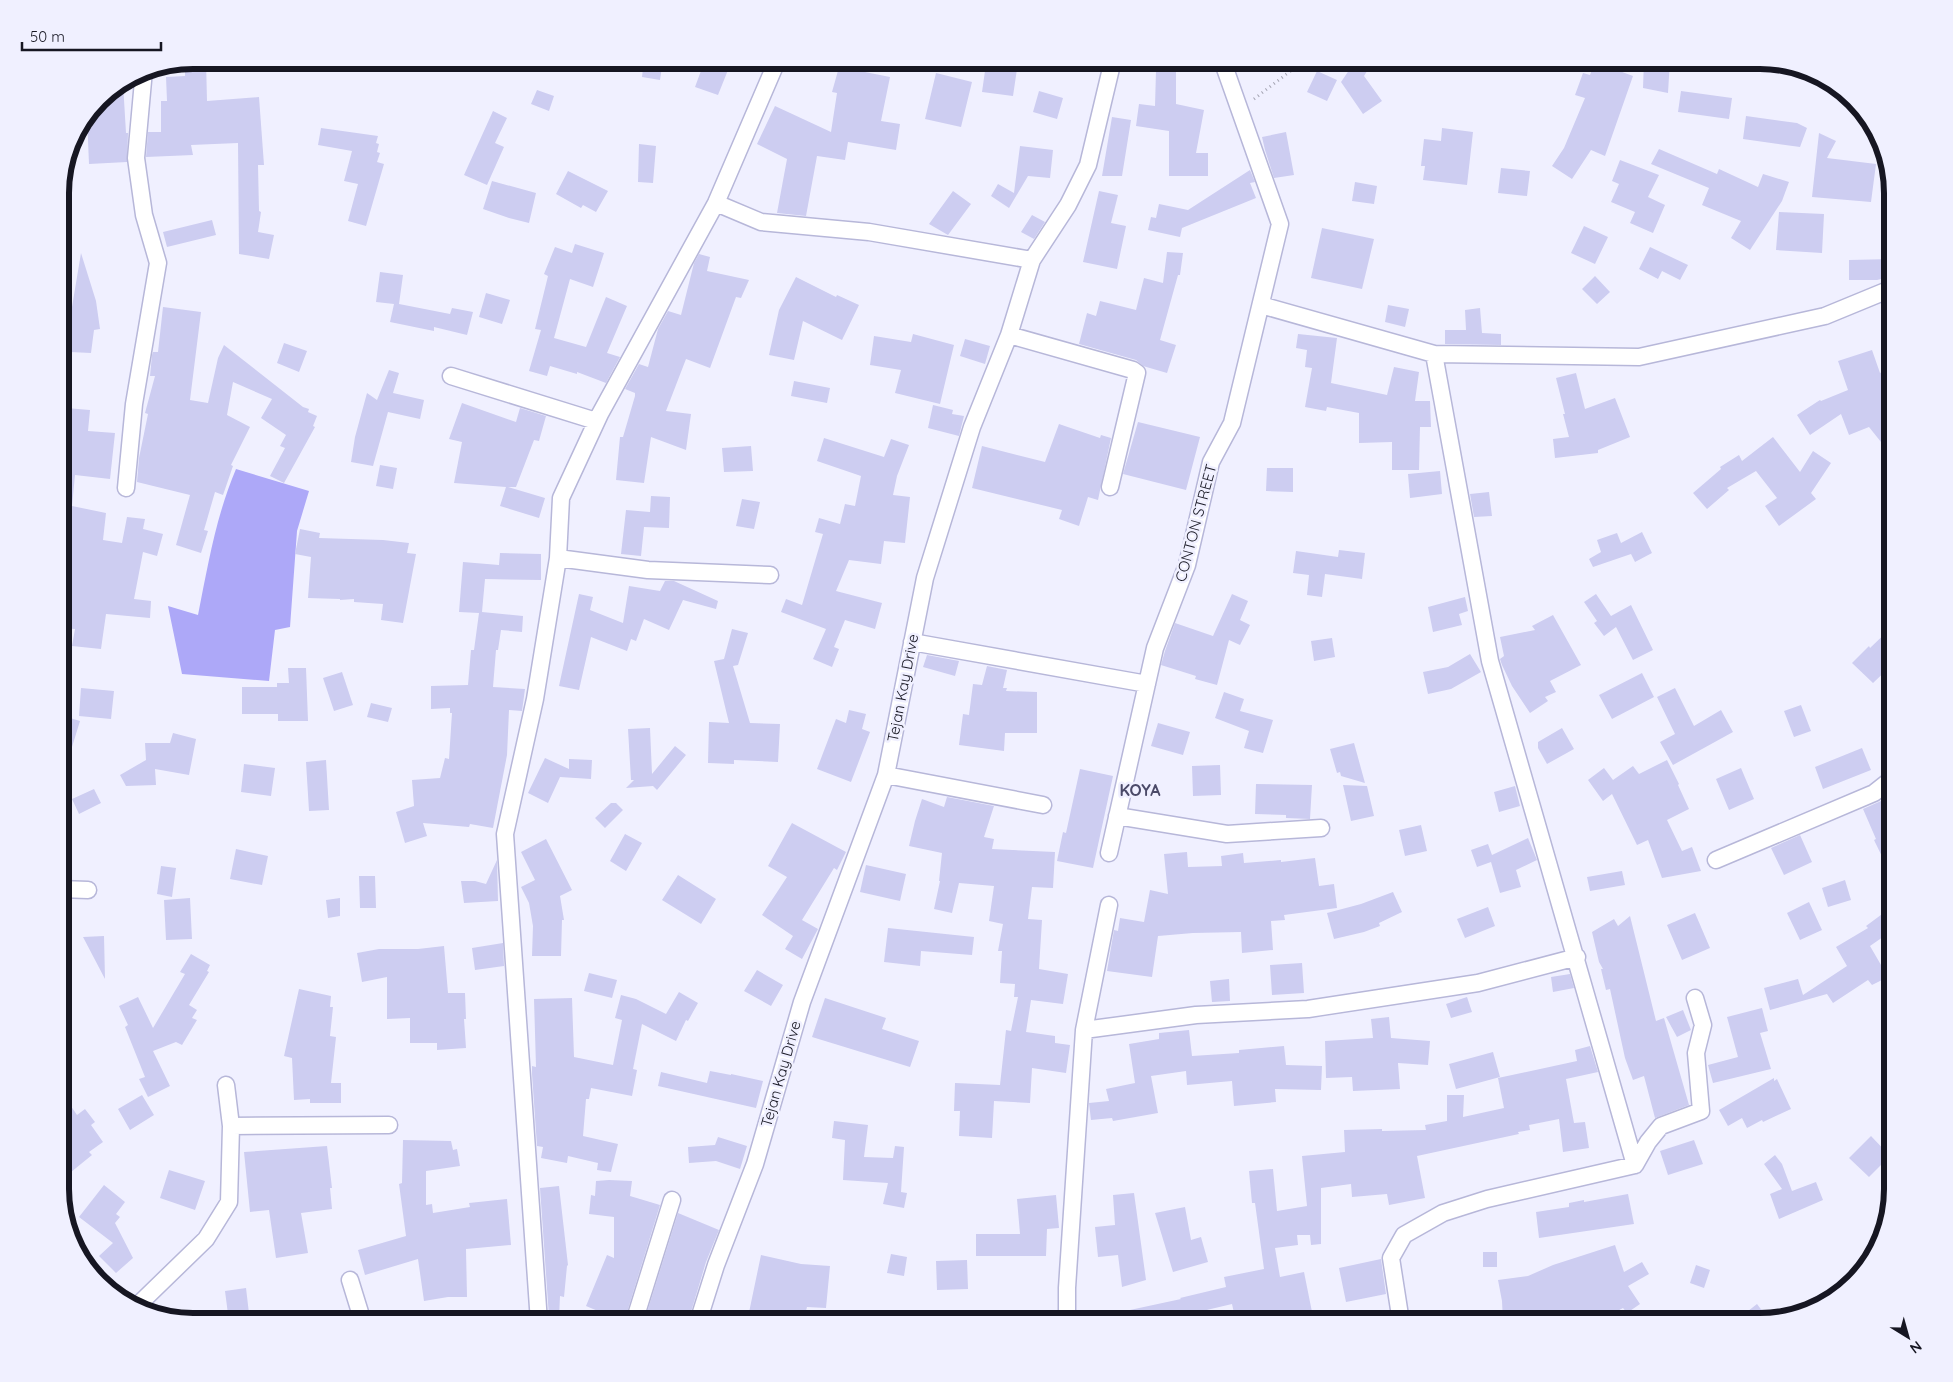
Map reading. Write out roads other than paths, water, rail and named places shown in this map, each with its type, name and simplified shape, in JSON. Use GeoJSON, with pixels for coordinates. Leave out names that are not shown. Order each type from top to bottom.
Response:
{"type":"FeatureCollection","features":[{"type":"Feature","properties":{"kind":"street"},"geometry":{"type":"LineString","coordinates":[[537,1313],[505,834],[535,699],[558,558],[561,498],[596,421],[716,203],[774,69]]}},
{"type":"Feature","properties":{"kind":"street","name":"Tejan Kay Drive"},"geometry":{"type":"LineString","coordinates":[[701,1313],[716,1266],[755,1164],[802,1002],[886,775],[925,578],[970,436],[1010,335],[1032,260],[1068,205],[1088,166],[1111,69]]}},
{"type":"Feature","properties":{"kind":"street","name":"CONTON STREET"},"geometry":{"type":"LineString","coordinates":[[1109,852],[1155,648],[1187,565],[1211,462],[1232,423],[1280,224],[1225,69]]}},
{"type":"Feature","properties":{"kind":"street"},"geometry":{"type":"LineString","coordinates":[[126,488],[134,404],[158,263],[144,215],[136,158],[143,79]]}},
{"type":"Feature","properties":{"kind":"street"},"geometry":{"type":"LineString","coordinates":[[716,203],[761,222],[869,232],[1032,260]]}},
{"type":"Feature","properties":{"kind":"street"},"geometry":{"type":"LineString","coordinates":[[1261,305],[1434,354],[1638,357],[1825,316],[1884,292]]}},
{"type":"Feature","properties":{"kind":"street"},"geometry":{"type":"LineString","coordinates":[[1010,335],[1133,370],[1137,373],[1110,487]]}},
{"type":"Feature","properties":{"kind":"street"},"geometry":{"type":"LineString","coordinates":[[1434,354],[1490,661],[1636,1164]]}},
{"type":"Feature","properties":{"kind":"street"},"geometry":{"type":"LineString","coordinates":[[452,376],[596,421]]}},
{"type":"Feature","properties":{"kind":"street"},"geometry":{"type":"LineString","coordinates":[[558,558],[648,570],[770,574]]}},
{"type":"Feature","properties":{"kind":"street"},"geometry":{"type":"LineString","coordinates":[[912,642],[1147,684]]}},
{"type":"Feature","properties":{"kind":"street"},"geometry":{"type":"LineString","coordinates":[[886,775],[1043,804]]}},
{"type":"Feature","properties":{"kind":"street"},"geometry":{"type":"LineString","coordinates":[[1716,860],[1874,793],[1884,785]]}},
{"type":"Feature","properties":{"kind":"street"},"geometry":{"type":"LineString","coordinates":[[1117,816],[1227,834],[1322,828]]}},
{"type":"Feature","properties":{"kind":"street"},"geometry":{"type":"LineString","coordinates":[[69,889],[88,890]]}},
{"type":"Feature","properties":{"kind":"street"},"geometry":{"type":"LineString","coordinates":[[1067,1313],[1084,1030],[1109,905]]}},
{"type":"Feature","properties":{"kind":"street"},"geometry":{"type":"LineString","coordinates":[[1084,1030],[1196,1015],[1308,1010],[1478,983],[1577,957]]}},
{"type":"Feature","properties":{"kind":"street"},"geometry":{"type":"LineString","coordinates":[[1400,1313],[1391,1258],[1404,1235],[1443,1213],[1478,1202],[1636,1164],[1648,1142],[1661,1126],[1701,1111],[1696,1053],[1703,1025],[1695,998]]}},
{"type":"Feature","properties":{"kind":"street"},"geometry":{"type":"LineString","coordinates":[[141,1302],[206,1239],[229,1202],[231,1126],[226,1085]]}},
{"type":"Feature","properties":{"kind":"street"},"geometry":{"type":"LineString","coordinates":[[231,1126],[389,1125]]}},
{"type":"Feature","properties":{"kind":"street"},"geometry":{"type":"LineString","coordinates":[[637,1313],[672,1200]]}},
{"type":"Feature","properties":{"kind":"street"},"geometry":{"type":"LineString","coordinates":[[350,1280],[360,1313]]}},
{"type":"Feature","properties":{"kind":"district","name":"KOYA"},"geometry":{"type":"Point","coordinates":[1140,790]}}]}
